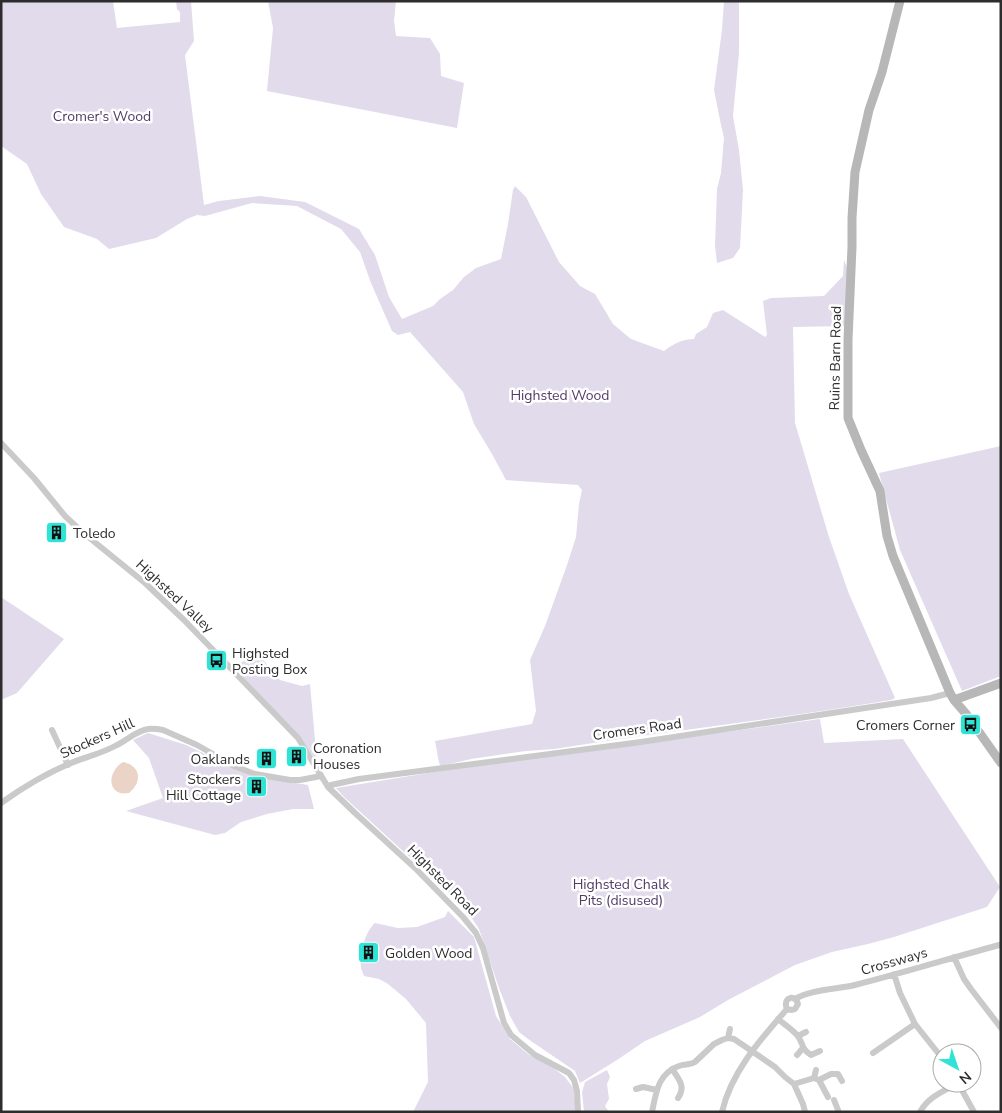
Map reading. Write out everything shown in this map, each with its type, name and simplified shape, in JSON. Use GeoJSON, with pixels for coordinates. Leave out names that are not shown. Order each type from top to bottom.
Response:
{"type":"FeatureCollection","features":[{"type":"Feature","properties":{"kind":"street","name":"Ruins Barn Road"},"geometry":{"type":"LineString","coordinates":[[900,1],[882,72],[869,110],[855,172],[848,340],[848,418],[860,450],[880,490],[887,536],[893,556],[952,697],[1001,763]]}},
{"type":"Feature","properties":{"kind":"street","name":"Highsted Valley"},"geometry":{"type":"LineString","coordinates":[[1,444],[34,478],[64,516],[139,578],[178,614],[286,724],[298,738],[320,776]]}},
{"type":"Feature","properties":{"kind":"street"},"geometry":{"type":"LineString","coordinates":[[952,697],[1001,683]]}},
{"type":"Feature","properties":{"kind":"street","name":"Cromers Road"},"geometry":{"type":"LineString","coordinates":[[328,787],[359,779],[641,742],[922,699],[952,697]]}},
{"type":"Feature","properties":{"kind":"street","name":"Stockers Hill"},"geometry":{"type":"LineString","coordinates":[[1,803],[68,764],[117,746],[130,736],[147,729],[157,729],[197,745],[234,766],[255,774],[290,780],[320,776]]}},
{"type":"Feature","properties":{"kind":"street"},"geometry":{"type":"LineString","coordinates":[[52,730],[68,764]]}},
{"type":"Feature","properties":{"kind":"street","name":"Highsted Road"},"geometry":{"type":"LineString","coordinates":[[320,776],[328,787],[415,868],[476,932],[483,948],[504,1023],[511,1036],[535,1055],[568,1073],[576,1085],[578,1112]]}},
{"type":"Feature","properties":{"kind":"street","name":"Crossways"},"geometry":{"type":"LineString","coordinates":[[722,1112],[731,1085],[752,1051],[787,1009],[786,1002],[788,999],[854,986],[1000,943]]}},
{"type":"Feature","properties":{"kind":"street"},"geometry":{"type":"LineString","coordinates":[[954,957],[970,989],[1001,1028]]}},
{"type":"Feature","properties":{"kind":"street"},"geometry":{"type":"LineString","coordinates":[[894,974],[900,993],[915,1024],[932,1045]]}},
{"type":"Feature","properties":{"kind":"street"},"geometry":{"type":"LineString","coordinates":[[778,1019],[798,1036],[803,1048],[807,1052],[811,1055],[820,1051]]}},
{"type":"Feature","properties":{"kind":"street"},"geometry":{"type":"LineString","coordinates":[[873,1053],[915,1024]]}},
{"type":"Feature","properties":{"kind":"street"},"geometry":{"type":"LineString","coordinates":[[728,1038],[730,1029]]}},
{"type":"Feature","properties":{"kind":"street"},"geometry":{"type":"LineString","coordinates":[[798,1036],[806,1032]]}},
{"type":"Feature","properties":{"kind":"street"},"geometry":{"type":"LineString","coordinates":[[652,1112],[662,1078],[678,1066],[695,1062],[714,1044],[728,1038],[734,1039],[775,1067],[794,1084],[805,1112]]}},
{"type":"Feature","properties":{"kind":"street"},"geometry":{"type":"LineString","coordinates":[[797,1055],[803,1048]]}},
{"type":"Feature","properties":{"kind":"street"},"geometry":{"type":"LineString","coordinates":[[672,1069],[682,1086],[678,1098]]}},
{"type":"Feature","properties":{"kind":"street"},"geometry":{"type":"LineString","coordinates":[[816,1070],[816,1079],[831,1098],[836,1111]]}},
{"type":"Feature","properties":{"kind":"street"},"geometry":{"type":"LineString","coordinates":[[794,1084],[831,1074],[838,1074],[842,1081]]}},
{"type":"Feature","properties":{"kind":"street"},"geometry":{"type":"LineString","coordinates":[[636,1089],[643,1087],[657,1090]]}},
{"type":"Feature","properties":{"kind":"street"},"geometry":{"type":"LineString","coordinates":[[920,1112],[930,1099],[940,1093]]}},
{"type":"Feature","properties":{"kind":"street"},"geometry":{"type":"LineString","coordinates":[[964,1093],[974,1112]]}},
{"type":"Feature","properties":{"kind":"green space"},"geometry":{"type":"Polygon","coordinates":[[[1,1],[113,1],[117,28],[180,22],[180,12],[177,9],[176,1],[191,1],[194,41],[185,55],[204,205],[219,201],[260,196],[305,202],[359,229],[375,255],[389,297],[402,319],[433,306],[476,268],[501,259],[515,186],[526,197],[559,262],[580,286],[595,294],[613,324],[631,339],[664,351],[678,342],[694,339],[696,334],[707,327],[713,313],[723,310],[765,337],[767,335],[763,301],[771,298],[824,296],[843,276],[844,260],[848,270],[846,326],[793,327],[795,423],[829,537],[849,594],[895,698],[807,713],[471,759],[441,766],[435,741],[532,724],[536,711],[530,660],[545,626],[576,537],[582,490],[578,485],[506,480],[474,424],[463,392],[410,332],[398,335],[392,331],[360,252],[341,229],[297,206],[252,203],[205,216],[197,215],[156,238],[109,249],[97,239],[64,227],[41,194],[27,164],[1,146],[1,1]]]}},
{"type":"Feature","properties":{"kind":"green space"},"geometry":{"type":"Polygon","coordinates":[[[268,1],[396,1],[394,21],[396,36],[430,38],[440,54],[441,76],[464,83],[457,128],[267,91],[273,28],[268,1]]]}},
{"type":"Feature","properties":{"kind":"green space"},"geometry":{"type":"Polygon","coordinates":[[[724,1],[739,1],[739,53],[733,116],[743,190],[740,248],[733,258],[717,263],[715,246],[717,189],[721,173],[724,138],[714,90],[724,1]]]}},
{"type":"Feature","properties":{"kind":"green space"},"geometry":{"type":"Polygon","coordinates":[[[1001,446],[1001,676],[962,691],[900,550],[879,473],[1001,446]]]}},
{"type":"Feature","properties":{"kind":"green space"},"geometry":{"type":"Polygon","coordinates":[[[1,597],[64,639],[17,693],[1,700],[1,597]]]}},
{"type":"Feature","properties":{"kind":"green space"},"geometry":{"type":"Polygon","coordinates":[[[259,655],[280,680],[302,686],[310,684],[317,762],[300,737],[235,668],[237,664],[259,655]]]}},
{"type":"Feature","properties":{"kind":"green space","name":"Highsted Chalk Pits (disused)"},"geometry":{"type":"Polygon","coordinates":[[[820,719],[824,743],[903,739],[1000,887],[987,907],[894,937],[832,952],[795,965],[700,1017],[645,1041],[580,1083],[575,1071],[519,1032],[510,1016],[499,988],[479,929],[465,908],[336,788],[441,771],[820,719]]]}},
{"type":"Feature","properties":{"kind":"green space"},"geometry":{"type":"Polygon","coordinates":[[[148,733],[186,745],[252,776],[308,785],[314,809],[293,809],[267,814],[241,822],[225,833],[215,835],[126,811],[163,798],[149,758],[133,740],[148,733]],[[253,782],[251,791],[261,793],[262,783],[253,782]]]}},
{"type":"Feature","properties":{"kind":"green space"},"geometry":{"type":"Polygon","coordinates":[[[448,911],[474,937],[496,1016],[510,1039],[528,1054],[551,1066],[565,1077],[574,1089],[576,1112],[413,1112],[428,1082],[426,1023],[406,999],[388,984],[379,979],[364,976],[361,968],[362,951],[368,932],[375,923],[398,928],[417,927],[445,917],[448,911]]]}},
{"type":"Feature","properties":{"kind":"green space"},"geometry":{"type":"Polygon","coordinates":[[[607,1070],[610,1077],[607,1084],[609,1099],[605,1106],[609,1112],[584,1112],[582,1092],[585,1082],[607,1070]]]}},
{"type":"Feature","properties":{"kind":"shaded area"},"geometry":{"type":"Polygon","coordinates":[[[123,762],[134,767],[138,775],[136,784],[129,793],[121,793],[115,790],[111,782],[113,773],[123,762]]]}},
{"type":"Feature","properties":{"kind":"place","name":"Toledo"},"geometry":{"type":"Point","coordinates":[57,533]}},
{"type":"Feature","properties":{"kind":"place","name":"Highsted Posting Box"},"geometry":{"type":"Point","coordinates":[216,661]}},
{"type":"Feature","properties":{"kind":"place","name":"Cromers Corner"},"geometry":{"type":"Point","coordinates":[971,725]}},
{"type":"Feature","properties":{"kind":"place","name":"Coronation Houses"},"geometry":{"type":"Point","coordinates":[297,756]}},
{"type":"Feature","properties":{"kind":"place","name":"Oaklands"},"geometry":{"type":"Point","coordinates":[266,759]}},
{"type":"Feature","properties":{"kind":"place","name":"Stockers Hill Cottage"},"geometry":{"type":"Point","coordinates":[257,787]}},
{"type":"Feature","properties":{"kind":"place","name":"Golden Wood"},"geometry":{"type":"Point","coordinates":[369,953]}},
{"type":"Feature","properties":{"kind":"park label","name":"Cromer's Wood"},"geometry":{"type":"Point","coordinates":[102,116]}},
{"type":"Feature","properties":{"kind":"park label","name":"Highsted Wood"},"geometry":{"type":"Point","coordinates":[560,395]}}]}
